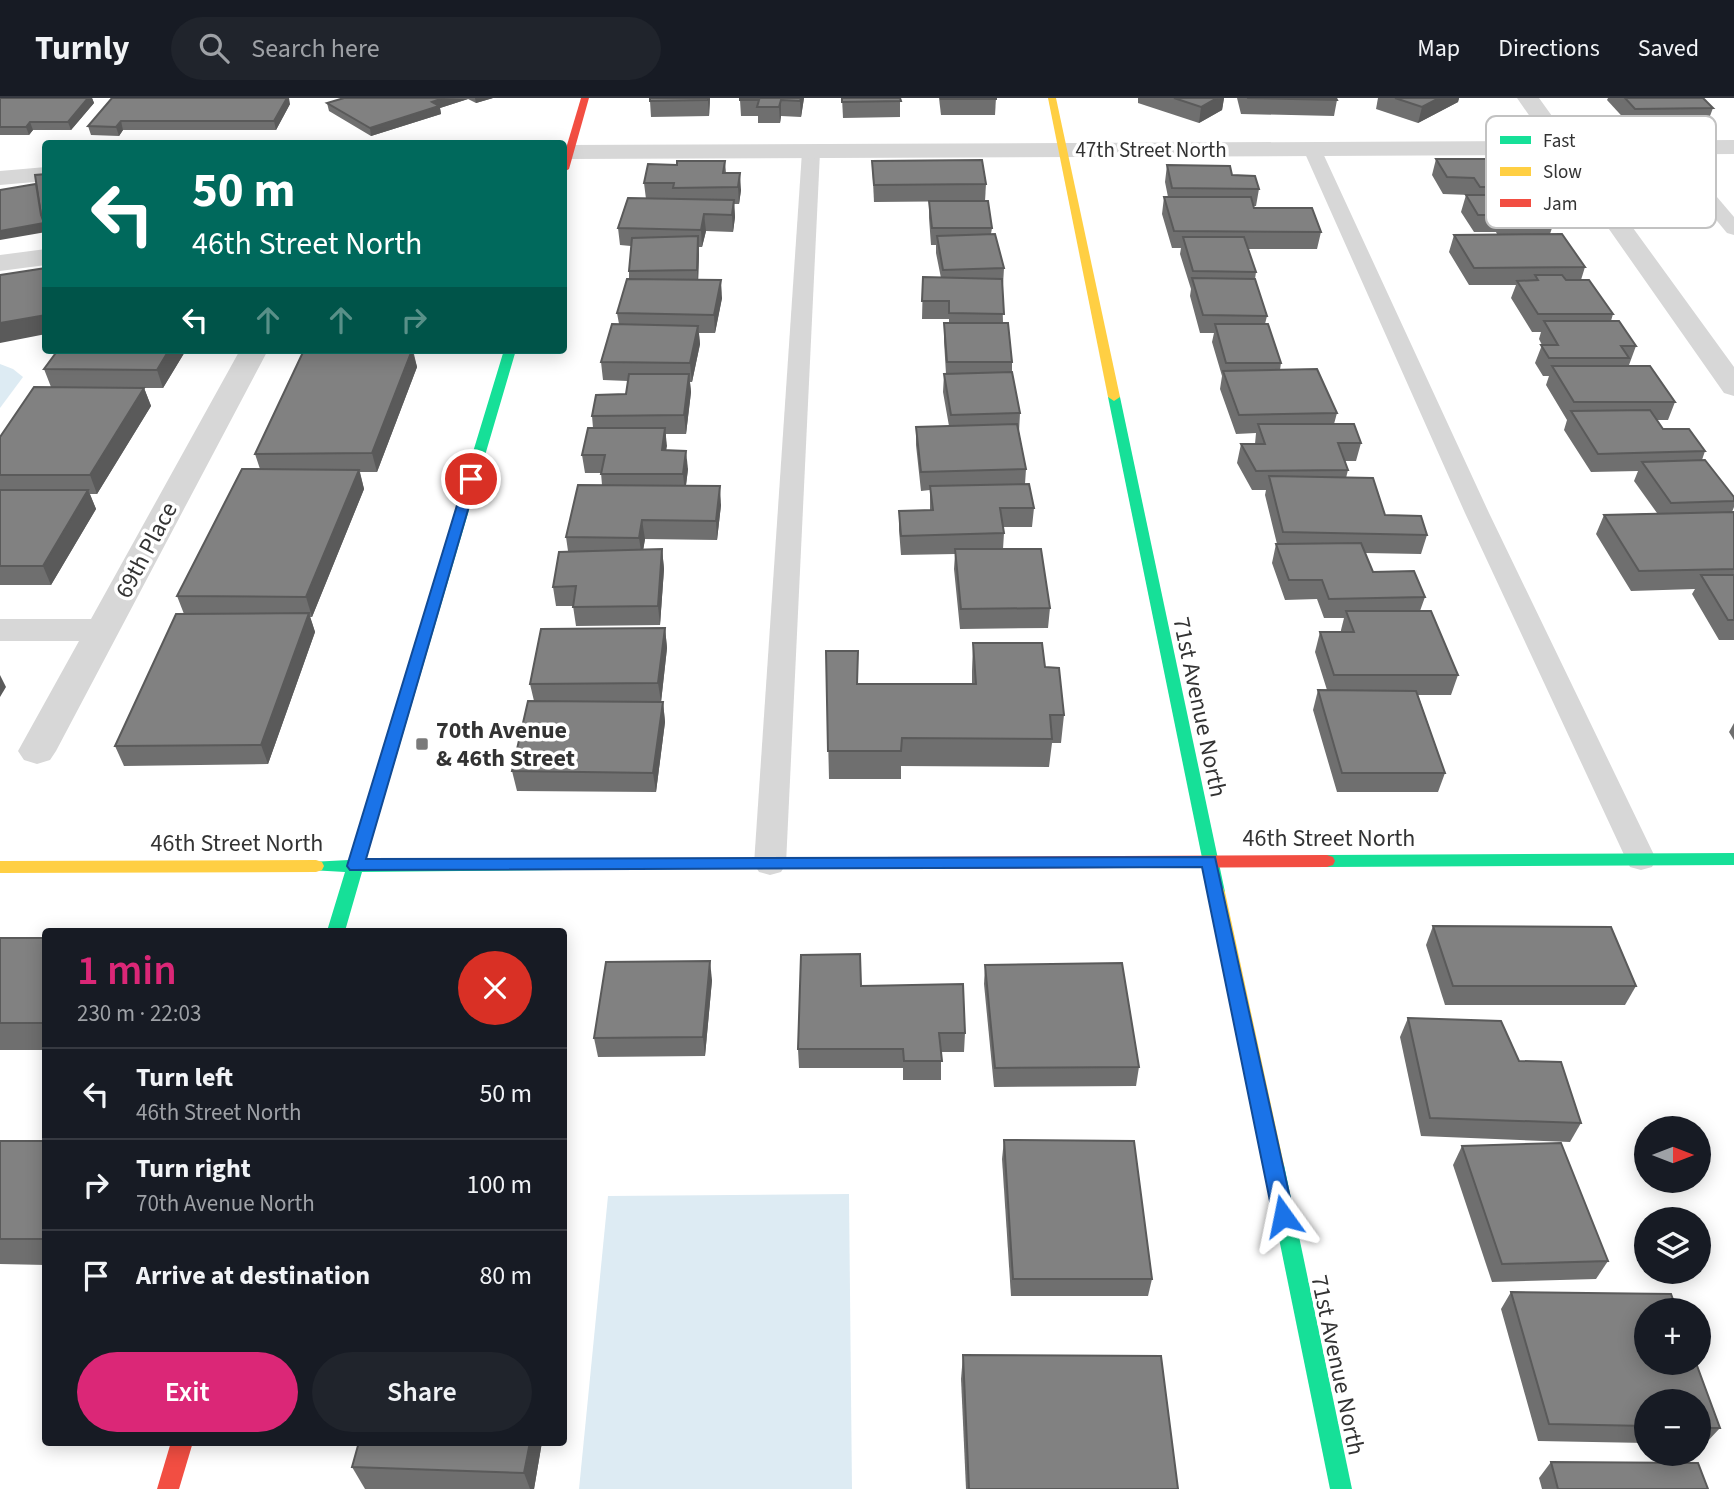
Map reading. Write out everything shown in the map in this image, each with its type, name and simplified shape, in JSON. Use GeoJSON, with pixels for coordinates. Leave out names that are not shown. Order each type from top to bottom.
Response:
{"type":"FeatureCollection","features":[{"type":"Feature","properties":{"kind":"street"},"geometry":{"type":"LineString","coordinates":[[567,152],[585,98]]}},
{"type":"Feature","properties":{"kind":"street","name":"71st Avenue North"},"geometry":{"type":"LineString","coordinates":[[1052,98],[1341,1489]]}},
{"type":"Feature","properties":{"kind":"street"},"geometry":{"type":"LineString","coordinates":[[1528,98],[1541,116]]}},
{"type":"Feature","properties":{"kind":"street","name":"47th Street North"},"geometry":{"type":"LineString","coordinates":[[1716,147],[1734,147]]}},
{"type":"Feature","properties":{"kind":"street","name":"47th Street North"},"geometry":{"type":"LineString","coordinates":[[567,158],[811,152],[1486,148]]}},
{"type":"Feature","properties":{"kind":"street"},"geometry":{"type":"LineString","coordinates":[[0,178],[42,174]]}},
{"type":"Feature","properties":{"kind":"street"},"geometry":{"type":"LineString","coordinates":[[1622,228],[1734,387]]}},
{"type":"Feature","properties":{"kind":"street"},"geometry":{"type":"LineString","coordinates":[[0,263],[42,258]]}},
{"type":"Feature","properties":{"kind":"street","name":"69th Place"},"geometry":{"type":"LineString","coordinates":[[37,751],[252,354]]}},
{"type":"Feature","properties":{"kind":"street"},"geometry":{"type":"LineString","coordinates":[[337,928],[508,354]]}},
{"type":"Feature","properties":{"kind":"street"},"geometry":{"type":"LineString","coordinates":[[0,630],[103,630]]}},
{"type":"Feature","properties":{"kind":"street","name":"46th Street North"},"geometry":{"type":"LineString","coordinates":[[0,867],[1734,859]]}},
{"type":"Feature","properties":{"kind":"street"},"geometry":{"type":"LineString","coordinates":[[168,1489],[181,1446]]}},
{"type":"Feature","properties":{"kind":"lane"},"geometry":{"type":"LineString","coordinates":[[1312,149],[1477,513],[1641,859]]}},
{"type":"Feature","properties":{"kind":"lane"},"geometry":{"type":"LineString","coordinates":[[770,864],[811,152]]}},
{"type":"Feature","properties":{"kind":"lane"},"geometry":{"type":"LineString","coordinates":[[1716,208],[1734,229]]}},
{"type":"Feature","properties":{"kind":"shaded area"},"geometry":{"type":"Polygon","coordinates":[[[0,364],[23,377],[0,408],[0,364]]]}},
{"type":"Feature","properties":{"kind":"shaded area"},"geometry":{"type":"Polygon","coordinates":[[[849,1194],[852,1489],[579,1489],[608,1196],[849,1194]]]}},
{"type":"Feature","properties":{"kind":"building"},"geometry":{"type":"Polygon","coordinates":[[[0,98],[88,98],[68,122],[30,122],[26,127],[0,127],[0,98]]]}},
{"type":"Feature","properties":{"kind":"building"},"geometry":{"type":"Polygon","coordinates":[[[112,98],[287,98],[274,121],[121,121],[116,127],[88,126],[112,98]]]}},
{"type":"Feature","properties":{"kind":"building"},"geometry":{"type":"Polygon","coordinates":[[[344,98],[443,98],[432,102],[439,106],[370,128],[327,103],[344,98]]]}},
{"type":"Feature","properties":{"kind":"building"},"geometry":{"type":"Polygon","coordinates":[[[650,98],[708,98],[708,100],[650,101],[650,98]]]}},
{"type":"Feature","properties":{"kind":"building"},"geometry":{"type":"Polygon","coordinates":[[[740,98],[801,98],[800,101],[781,100],[779,107],[757,107],[759,100],[740,98]]]}},
{"type":"Feature","properties":{"kind":"building"},"geometry":{"type":"Polygon","coordinates":[[[842,98],[900,98],[901,101],[842,102],[842,98]]]}},
{"type":"Feature","properties":{"kind":"building"},"geometry":{"type":"Polygon","coordinates":[[[996,98],[996,99],[941,99],[996,98]]]}},
{"type":"Feature","properties":{"kind":"building"},"geometry":{"type":"Polygon","coordinates":[[[1174,98],[1217,98],[1201,107],[1174,98]]]}},
{"type":"Feature","properties":{"kind":"building"},"geometry":{"type":"Polygon","coordinates":[[[1247,98],[1336,98],[1337,100],[1247,98]]]}},
{"type":"Feature","properties":{"kind":"building"},"geometry":{"type":"Polygon","coordinates":[[[1395,98],[1439,98],[1422,107],[1395,98]]]}},
{"type":"Feature","properties":{"kind":"building"},"geometry":{"type":"Polygon","coordinates":[[[1625,98],[1703,98],[1713,108],[1635,109],[1625,98]]]}},
{"type":"Feature","properties":{"kind":"building"},"geometry":{"type":"Polygon","coordinates":[[[1436,159],[1486,159],[1486,187],[1480,187],[1474,178],[1447,177],[1436,159]]]}},
{"type":"Feature","properties":{"kind":"building"},"geometry":{"type":"Polygon","coordinates":[[[982,160],[986,184],[874,185],[872,161],[982,160]]]}},
{"type":"Feature","properties":{"kind":"building"},"geometry":{"type":"Polygon","coordinates":[[[677,161],[725,161],[723,173],[740,173],[738,187],[673,188],[674,183],[644,183],[648,164],[677,165],[677,161]]]}},
{"type":"Feature","properties":{"kind":"building"},"geometry":{"type":"Polygon","coordinates":[[[1167,165],[1230,166],[1232,175],[1255,176],[1259,189],[1172,188],[1167,165]]]}},
{"type":"Feature","properties":{"kind":"building"},"geometry":{"type":"Polygon","coordinates":[[[42,174],[41,215],[35,175],[42,174]]]}},
{"type":"Feature","properties":{"kind":"building"},"geometry":{"type":"Polygon","coordinates":[[[36,184],[42,223],[0,231],[0,190],[36,184]]]}},
{"type":"Feature","properties":{"kind":"building"},"geometry":{"type":"Polygon","coordinates":[[[1466,195],[1486,195],[1486,215],[1478,215],[1466,195]]]}},
{"type":"Feature","properties":{"kind":"building"},"geometry":{"type":"Polygon","coordinates":[[[1164,197],[1251,197],[1254,208],[1312,208],[1321,232],[1174,231],[1164,197]]]}},
{"type":"Feature","properties":{"kind":"building"},"geometry":{"type":"Polygon","coordinates":[[[628,198],[734,200],[732,215],[704,214],[701,230],[618,228],[628,198]]]}},
{"type":"Feature","properties":{"kind":"building"},"geometry":{"type":"Polygon","coordinates":[[[929,201],[988,201],[992,228],[932,228],[929,201]]]}},
{"type":"Feature","properties":{"kind":"building"},"geometry":{"type":"Polygon","coordinates":[[[995,234],[1004,268],[943,270],[937,236],[995,234]]]}},
{"type":"Feature","properties":{"kind":"building"},"geometry":{"type":"Polygon","coordinates":[[[1562,234],[1585,267],[1474,268],[1454,235],[1562,234]]]}},
{"type":"Feature","properties":{"kind":"building"},"geometry":{"type":"Polygon","coordinates":[[[698,236],[697,270],[629,271],[632,238],[698,236]]]}},
{"type":"Feature","properties":{"kind":"building"},"geometry":{"type":"Polygon","coordinates":[[[1183,237],[1244,237],[1256,272],[1193,271],[1183,237]]]}},
{"type":"Feature","properties":{"kind":"building"},"geometry":{"type":"Polygon","coordinates":[[[42,269],[42,316],[0,323],[0,275],[42,269]]]}},
{"type":"Feature","properties":{"kind":"building"},"geometry":{"type":"Polygon","coordinates":[[[1535,275],[1562,275],[1566,280],[1589,280],[1613,314],[1538,314],[1517,281],[1538,280],[1535,275]]]}},
{"type":"Feature","properties":{"kind":"building"},"geometry":{"type":"Polygon","coordinates":[[[923,277],[1002,279],[1004,314],[949,313],[949,301],[922,301],[923,277]]]}},
{"type":"Feature","properties":{"kind":"building"},"geometry":{"type":"Polygon","coordinates":[[[1192,278],[1255,279],[1267,316],[1203,315],[1192,278]]]}},
{"type":"Feature","properties":{"kind":"building"},"geometry":{"type":"Polygon","coordinates":[[[627,279],[721,280],[714,315],[617,313],[627,279]]]}},
{"type":"Feature","properties":{"kind":"building"},"geometry":{"type":"Polygon","coordinates":[[[1544,321],[1619,321],[1636,346],[1621,346],[1629,358],[1549,358],[1541,345],[1558,345],[1544,321]]]}},
{"type":"Feature","properties":{"kind":"building"},"geometry":{"type":"Polygon","coordinates":[[[944,323],[1008,323],[1012,362],[947,362],[944,323]]]}},
{"type":"Feature","properties":{"kind":"building"},"geometry":{"type":"Polygon","coordinates":[[[612,324],[698,326],[690,363],[601,362],[612,324]]]}},
{"type":"Feature","properties":{"kind":"building"},"geometry":{"type":"Polygon","coordinates":[[[1215,324],[1268,324],[1281,363],[1226,363],[1215,324]]]}},
{"type":"Feature","properties":{"kind":"building"},"geometry":{"type":"Polygon","coordinates":[[[55,354],[167,354],[157,370],[44,369],[55,354]]]}},
{"type":"Feature","properties":{"kind":"building"},"geometry":{"type":"Polygon","coordinates":[[[302,354],[410,354],[372,453],[255,454],[302,354]]]}},
{"type":"Feature","properties":{"kind":"building"},"geometry":{"type":"Polygon","coordinates":[[[1552,366],[1650,366],[1675,402],[1574,402],[1552,366]]]}},
{"type":"Feature","properties":{"kind":"building"},"geometry":{"type":"Polygon","coordinates":[[[1317,369],[1337,413],[1239,415],[1223,371],[1317,369]]]}},
{"type":"Feature","properties":{"kind":"building"},"geometry":{"type":"Polygon","coordinates":[[[1012,372],[1020,413],[951,415],[944,374],[1012,372]]]}},
{"type":"Feature","properties":{"kind":"building"},"geometry":{"type":"Polygon","coordinates":[[[629,374],[689,374],[684,415],[592,416],[596,395],[626,394],[629,374]]]}},
{"type":"Feature","properties":{"kind":"building"},"geometry":{"type":"Polygon","coordinates":[[[34,387],[144,388],[90,475],[0,475],[0,437],[34,387]]]}},
{"type":"Feature","properties":{"kind":"building"},"geometry":{"type":"Polygon","coordinates":[[[1650,410],[1663,429],[1689,429],[1705,451],[1598,454],[1571,411],[1650,410]]]}},
{"type":"Feature","properties":{"kind":"building"},"geometry":{"type":"Polygon","coordinates":[[[1017,424],[1026,469],[921,472],[916,427],[1017,424]]]}},
{"type":"Feature","properties":{"kind":"building"},"geometry":{"type":"Polygon","coordinates":[[[1258,424],[1354,424],[1361,443],[1338,443],[1348,470],[1256,471],[1241,444],[1265,444],[1258,424]]]}},
{"type":"Feature","properties":{"kind":"building"},"geometry":{"type":"Polygon","coordinates":[[[588,428],[665,428],[662,450],[686,451],[683,474],[601,474],[605,455],[582,455],[588,428]]]}},
{"type":"Feature","properties":{"kind":"building"},"geometry":{"type":"Polygon","coordinates":[[[1705,460],[1734,497],[1734,501],[1671,503],[1642,462],[1705,460]]]}},
{"type":"Feature","properties":{"kind":"building"},"geometry":{"type":"Polygon","coordinates":[[[242,469],[359,470],[306,597],[177,596],[242,469]]]}},
{"type":"Feature","properties":{"kind":"building"},"geometry":{"type":"Polygon","coordinates":[[[1269,476],[1373,478],[1385,515],[1421,516],[1427,535],[1283,532],[1269,476]]]}},
{"type":"Feature","properties":{"kind":"building"},"geometry":{"type":"Polygon","coordinates":[[[1029,484],[1034,508],[1000,508],[1004,533],[901,536],[899,511],[933,510],[930,486],[1029,484]]]}},
{"type":"Feature","properties":{"kind":"building"},"geometry":{"type":"Polygon","coordinates":[[[578,485],[720,486],[716,521],[642,520],[639,538],[566,537],[578,485]]]}},
{"type":"Feature","properties":{"kind":"building"},"geometry":{"type":"Polygon","coordinates":[[[0,490],[88,490],[43,566],[0,566],[0,490]]]}},
{"type":"Feature","properties":{"kind":"building"},"geometry":{"type":"Polygon","coordinates":[[[1734,512],[1734,569],[1639,571],[1604,515],[1734,512]]]}},
{"type":"Feature","properties":{"kind":"building"},"geometry":{"type":"Polygon","coordinates":[[[1361,543],[1373,572],[1414,571],[1425,597],[1329,599],[1322,580],[1289,580],[1276,544],[1361,543]]]}},
{"type":"Feature","properties":{"kind":"building"},"geometry":{"type":"Polygon","coordinates":[[[662,549],[658,606],[573,607],[576,586],[553,587],[559,552],[662,549]]]}},
{"type":"Feature","properties":{"kind":"building"},"geometry":{"type":"Polygon","coordinates":[[[955,549],[1041,549],[1050,608],[961,609],[955,549]]]}},
{"type":"Feature","properties":{"kind":"building"},"geometry":{"type":"Polygon","coordinates":[[[1701,575],[1734,575],[1734,620],[1728,620],[1701,575]]]}},
{"type":"Feature","properties":{"kind":"building"},"geometry":{"type":"Polygon","coordinates":[[[1346,611],[1431,611],[1458,675],[1334,675],[1320,632],[1354,632],[1346,611]]]}},
{"type":"Feature","properties":{"kind":"building"},"geometry":{"type":"Polygon","coordinates":[[[309,613],[261,745],[115,746],[176,614],[309,613]]]}},
{"type":"Feature","properties":{"kind":"building"},"geometry":{"type":"Polygon","coordinates":[[[665,628],[658,683],[530,684],[541,629],[665,628]]]}},
{"type":"Feature","properties":{"kind":"building"},"geometry":{"type":"Polygon","coordinates":[[[973,643],[1042,643],[1045,667],[1059,668],[1064,715],[1050,715],[1052,739],[902,738],[901,751],[828,751],[826,651],[858,651],[857,684],[976,684],[973,643]]]}},
{"type":"Feature","properties":{"kind":"building"},"geometry":{"type":"Polygon","coordinates":[[[1318,690],[1416,691],[1445,773],[1342,773],[1318,690]]]}},
{"type":"Feature","properties":{"kind":"building"},"geometry":{"type":"Polygon","coordinates":[[[528,701],[663,702],[653,773],[512,771],[528,701]]]}},
{"type":"Feature","properties":{"kind":"building"},"geometry":{"type":"Polygon","coordinates":[[[1433,926],[1611,927],[1636,986],[1453,986],[1433,926]]]}},
{"type":"Feature","properties":{"kind":"building"},"geometry":{"type":"Polygon","coordinates":[[[0,938],[42,938],[42,1023],[0,1023],[0,938]]]}},
{"type":"Feature","properties":{"kind":"building"},"geometry":{"type":"Polygon","coordinates":[[[860,954],[861,986],[963,984],[965,1033],[939,1033],[942,1061],[904,1061],[903,1049],[798,1049],[801,955],[860,954]]]}},
{"type":"Feature","properties":{"kind":"building"},"geometry":{"type":"Polygon","coordinates":[[[710,961],[703,1037],[594,1038],[606,962],[710,961]]]}},
{"type":"Feature","properties":{"kind":"building"},"geometry":{"type":"Polygon","coordinates":[[[1122,963],[1139,1067],[995,1068],[985,965],[1122,963]]]}},
{"type":"Feature","properties":{"kind":"building"},"geometry":{"type":"Polygon","coordinates":[[[1408,1018],[1501,1021],[1519,1061],[1561,1062],[1581,1123],[1430,1118],[1408,1018]]]}},
{"type":"Feature","properties":{"kind":"building"},"geometry":{"type":"Polygon","coordinates":[[[1004,1140],[1134,1141],[1152,1279],[1013,1279],[1004,1140]]]}},
{"type":"Feature","properties":{"kind":"building"},"geometry":{"type":"Polygon","coordinates":[[[0,1141],[42,1141],[42,1239],[0,1239],[0,1141]]]}},
{"type":"Feature","properties":{"kind":"building"},"geometry":{"type":"Polygon","coordinates":[[[1561,1143],[1608,1261],[1502,1264],[1462,1146],[1561,1143]]]}},
{"type":"Feature","properties":{"kind":"building"},"geometry":{"type":"Polygon","coordinates":[[[1511,1292],[1671,1294],[1672,1298],[1634,1298],[1634,1375],[1700,1375],[1706,1389],[1634,1389],[1634,1426],[1549,1424],[1511,1292]]]}},
{"type":"Feature","properties":{"kind":"building"},"geometry":{"type":"Polygon","coordinates":[[[963,1355],[1161,1356],[1178,1489],[969,1489],[963,1355]]]}},
{"type":"Feature","properties":{"kind":"building"},"geometry":{"type":"Polygon","coordinates":[[[1711,1404],[1720,1428],[1711,1428],[1711,1404]]]}},
{"type":"Feature","properties":{"kind":"building"},"geometry":{"type":"Polygon","coordinates":[[[358,1446],[529,1446],[524,1473],[352,1467],[358,1446]]]}},
{"type":"Feature","properties":{"kind":"building"},"geometry":{"type":"Polygon","coordinates":[[[1551,1462],[1699,1466],[1708,1489],[1558,1489],[1551,1462]]]}},
{"type":"Feature","properties":{"kind":"traffic: fast"},"geometry":{"type":"LineString","coordinates":[[337,928],[509,354]]}},
{"type":"Feature","properties":{"kind":"traffic: fast"},"geometry":{"type":"LineString","coordinates":[[1114,397],[1217,892]]}},
{"type":"Feature","properties":{"kind":"traffic: fast"},"geometry":{"type":"LineString","coordinates":[[1327,861],[1734,859]]}},
{"type":"Feature","properties":{"kind":"traffic: fast"},"geometry":{"type":"LineString","coordinates":[[316,866],[881,863]]}},
{"type":"Feature","properties":{"kind":"traffic: fast"},"geometry":{"type":"LineString","coordinates":[[1274,1165],[1341,1489]]}},
{"type":"Feature","properties":{"kind":"traffic: slow"},"geometry":{"type":"LineString","coordinates":[[1052,98],[1114,397]]}},
{"type":"Feature","properties":{"kind":"traffic: slow"},"geometry":{"type":"LineString","coordinates":[[0,867],[316,866]]}},
{"type":"Feature","properties":{"kind":"traffic: slow"},"geometry":{"type":"LineString","coordinates":[[1217,892],[1274,1165]]}},
{"type":"Feature","properties":{"kind":"traffic: jam"},"geometry":{"type":"LineString","coordinates":[[567,159],[585,98]]}},
{"type":"Feature","properties":{"kind":"traffic: jam"},"geometry":{"type":"LineString","coordinates":[[881,863],[1327,861]]}},
{"type":"Feature","properties":{"kind":"traffic: jam"},"geometry":{"type":"LineString","coordinates":[[168,1489],[181,1446]]}},
{"type":"Feature","properties":{"kind":"place","name":"70th Avenue & 46th Street"},"geometry":{"type":"Point","coordinates":[422,744]}},
{"type":"Feature","properties":{"kind":"route"},"geometry":{"type":"LineString","coordinates":[[471,479],[356,866],[1209,861],[1283,1216]]}}]}
